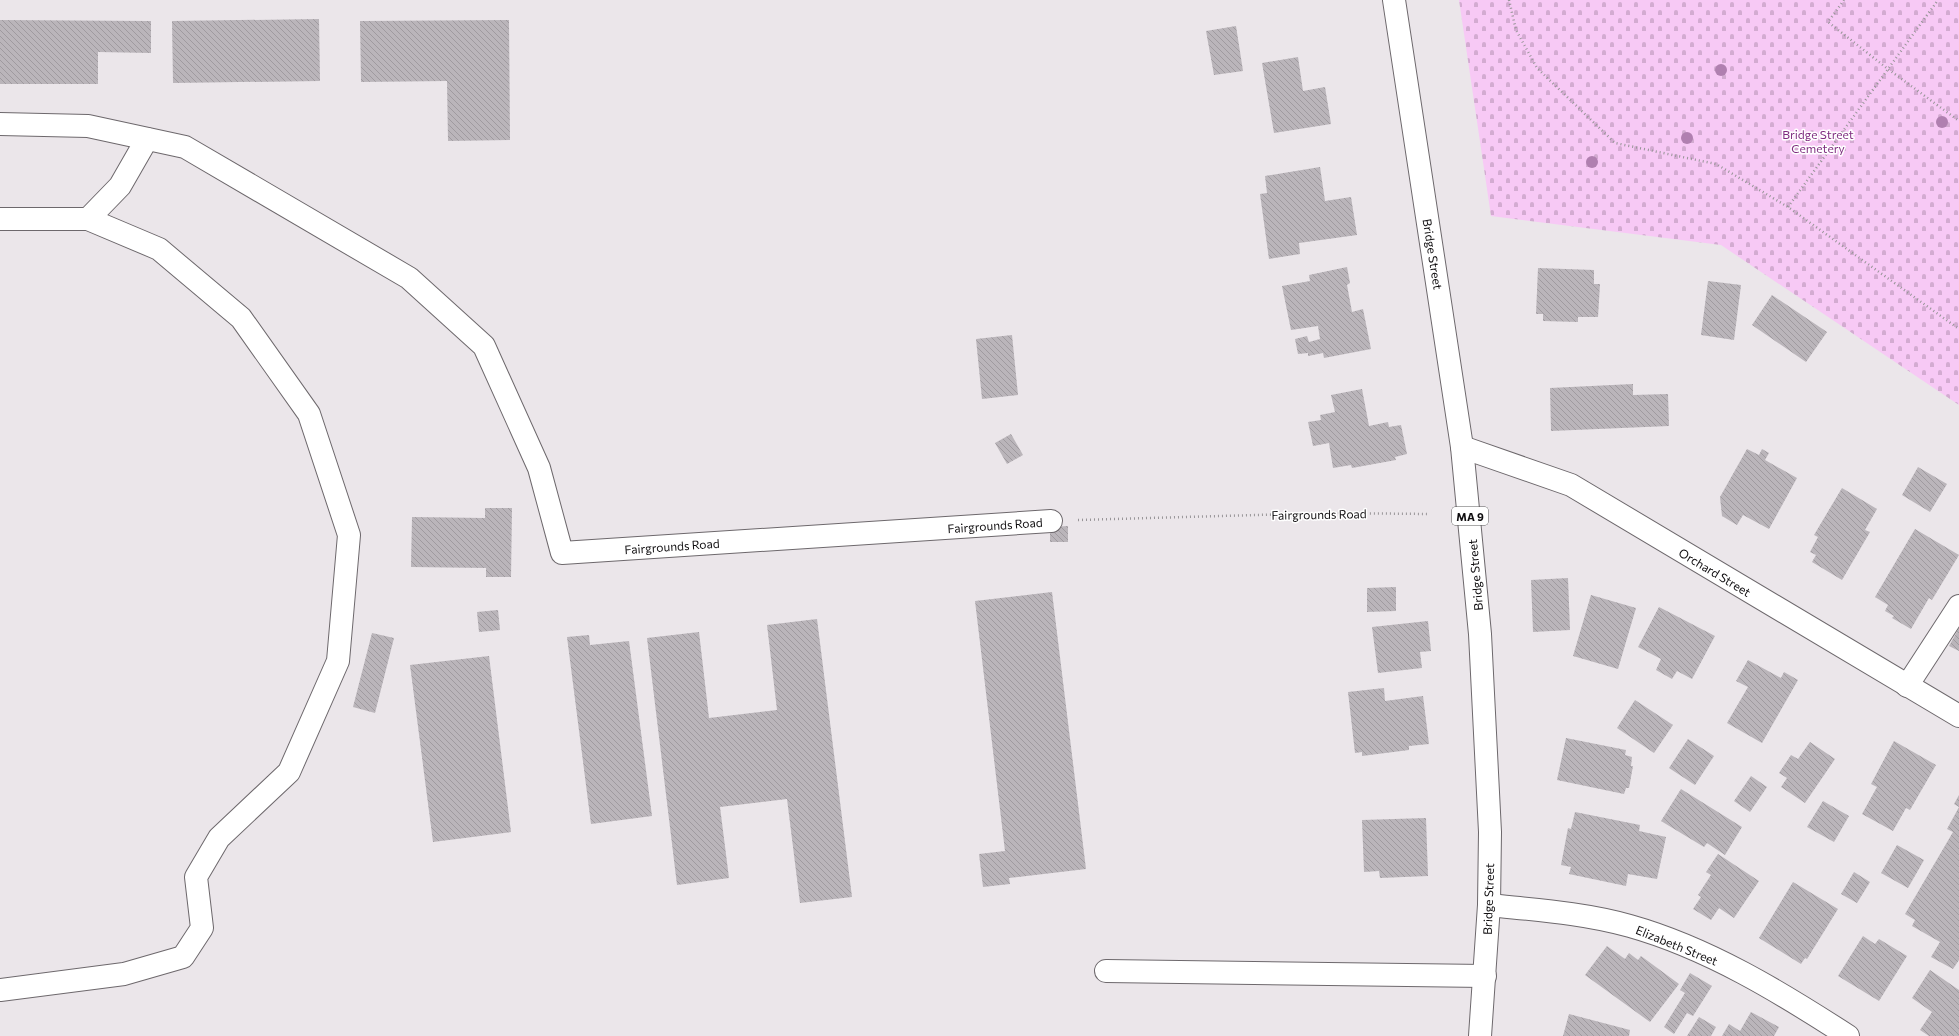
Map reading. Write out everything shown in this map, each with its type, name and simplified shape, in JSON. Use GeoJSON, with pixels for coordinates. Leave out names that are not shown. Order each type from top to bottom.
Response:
{"type":"FeatureCollection","features":[{"type":"Feature","properties":{"kind":"main road","name":"Bridge Street"},"geometry":{"type":"LineString","coordinates":[[1394,0],[1462,447],[1480,634],[1490,832],[1489,905],[1480,1036]]}},
{"type":"Feature","properties":{"kind":"main road"},"geometry":{"type":"LineString","coordinates":[[0,124],[88,126],[146,139],[120,186],[88,219]]}},
{"type":"Feature","properties":{"kind":"main road","name":"Fairgrounds Road"},"geometry":{"type":"LineString","coordinates":[[146,139],[185,147],[409,278],[484,346],[539,468],[562,554],[1051,521]]}},
{"type":"Feature","properties":{"kind":"main road"},"geometry":{"type":"LineString","coordinates":[[0,219],[88,219],[159,249],[241,318],[309,414],[349,535],[338,661],[289,772],[219,838],[196,877],[202,928],[184,957],[124,974],[0,990]]}},
{"type":"Feature","properties":{"kind":"main road","name":"Orchard Street"},"geometry":{"type":"LineString","coordinates":[[1462,447],[1571,485],[1959,716]]}},
{"type":"Feature","properties":{"kind":"main road"},"geometry":{"type":"LineString","coordinates":[[1907,686],[1959,606]]}},
{"type":"Feature","properties":{"kind":"main road","name":"Elizabeth Street"},"geometry":{"type":"LineString","coordinates":[[1489,905],[1583,916],[1629,926],[1670,940],[1749,976],[1793,1001],[1848,1036]]}},
{"type":"Feature","properties":{"kind":"main road"},"geometry":{"type":"LineString","coordinates":[[1106,971],[1485,976]]}},
{"type":"Feature","properties":{"kind":"path"},"geometry":{"type":"LineString","coordinates":[[1509,0],[1516,30],[1537,68],[1616,143],[1716,164],[1788,207],[1959,329]]}},
{"type":"Feature","properties":{"kind":"path"},"geometry":{"type":"LineString","coordinates":[[1844,0],[1828,22],[1888,69],[1959,121]]}},
{"type":"Feature","properties":{"kind":"path"},"geometry":{"type":"LineString","coordinates":[[1788,207],[1938,0]]}},
{"type":"Feature","properties":{"kind":"path","name":"Fairgrounds Road"},"geometry":{"type":"LineString","coordinates":[[1051,521],[1328,513],[1429,514]]}},
{"type":"Feature","properties":{"kind":"green space","name":"Bridge Street Cemetery"},"geometry":{"type":"Polygon","coordinates":[[[1459,0],[1959,0],[1959,405],[1721,245],[1491,216],[1459,0]]]}},
{"type":"Feature","properties":{"kind":"building"},"geometry":{"type":"Polygon","coordinates":[[[319,19],[320,81],[173,83],[172,21],[319,19]]]}},
{"type":"Feature","properties":{"kind":"building"},"geometry":{"type":"Polygon","coordinates":[[[0,20],[151,21],[151,53],[98,52],[98,84],[0,84],[0,20]]]}},
{"type":"Feature","properties":{"kind":"building"},"geometry":{"type":"Polygon","coordinates":[[[509,20],[510,140],[448,141],[447,81],[361,82],[360,21],[509,20]]]}},
{"type":"Feature","properties":{"kind":"building"},"geometry":{"type":"Polygon","coordinates":[[[1236,26],[1243,71],[1214,75],[1206,31],[1236,26]]]}},
{"type":"Feature","properties":{"kind":"building"},"geometry":{"type":"Polygon","coordinates":[[[1298,57],[1303,91],[1325,87],[1331,124],[1274,133],[1262,63],[1298,57]]]}},
{"type":"Feature","properties":{"kind":"building"},"geometry":{"type":"Polygon","coordinates":[[[1320,167],[1325,201],[1351,197],[1357,235],[1299,243],[1300,254],[1269,259],[1260,194],[1267,193],[1265,176],[1320,167]]]}},
{"type":"Feature","properties":{"kind":"building"},"geometry":{"type":"Polygon","coordinates":[[[1347,267],[1350,283],[1347,285],[1352,312],[1363,309],[1371,349],[1324,358],[1323,353],[1308,356],[1308,353],[1298,354],[1295,339],[1307,336],[1309,342],[1320,339],[1318,326],[1291,330],[1282,286],[1310,281],[1309,275],[1347,267]]]}},
{"type":"Feature","properties":{"kind":"building"},"geometry":{"type":"Polygon","coordinates":[[[1538,268],[1594,270],[1594,284],[1600,284],[1598,317],[1578,317],[1578,322],[1543,321],[1543,314],[1536,314],[1538,268]]]}},
{"type":"Feature","properties":{"kind":"building"},"geometry":{"type":"Polygon","coordinates":[[[1708,281],[1741,285],[1734,340],[1701,335],[1708,281]]]}},
{"type":"Feature","properties":{"kind":"building"},"geometry":{"type":"Polygon","coordinates":[[[1772,295],[1827,332],[1806,362],[1752,325],[1772,295]]]}},
{"type":"Feature","properties":{"kind":"building"},"geometry":{"type":"Polygon","coordinates":[[[1012,335],[1018,395],[982,399],[976,339],[1012,335]]]}},
{"type":"Feature","properties":{"kind":"building"},"geometry":{"type":"Polygon","coordinates":[[[1633,384],[1633,395],[1668,394],[1669,426],[1551,431],[1550,388],[1633,384]]]}},
{"type":"Feature","properties":{"kind":"building"},"geometry":{"type":"Polygon","coordinates":[[[1362,389],[1369,426],[1388,422],[1389,427],[1401,425],[1407,454],[1395,457],[1396,460],[1352,468],[1351,465],[1333,468],[1329,443],[1313,446],[1308,422],[1321,420],[1320,415],[1335,412],[1331,395],[1362,389]]]}},
{"type":"Feature","properties":{"kind":"building"},"geometry":{"type":"Polygon","coordinates":[[[1011,434],[1023,455],[1007,464],[995,443],[1011,434]]]}},
{"type":"Feature","properties":{"kind":"building"},"geometry":{"type":"Polygon","coordinates":[[[1747,449],[1759,455],[1762,449],[1769,453],[1765,460],[1797,478],[1769,529],[1743,515],[1737,525],[1722,516],[1720,497],[1747,449]]]}},
{"type":"Feature","properties":{"kind":"building"},"geometry":{"type":"Polygon","coordinates":[[[1918,467],[1947,484],[1930,512],[1902,495],[1918,467]]]}},
{"type":"Feature","properties":{"kind":"building"},"geometry":{"type":"Polygon","coordinates":[[[1842,488],[1877,509],[1865,530],[1870,532],[1842,580],[1812,562],[1816,555],[1810,552],[1818,537],[1814,535],[1842,488]]]}},
{"type":"Feature","properties":{"kind":"building"},"geometry":{"type":"Polygon","coordinates":[[[485,508],[512,508],[511,577],[486,577],[486,568],[411,567],[412,517],[485,518],[485,508]]]}},
{"type":"Feature","properties":{"kind":"building"},"geometry":{"type":"Polygon","coordinates":[[[1068,526],[1068,542],[1050,542],[1050,527],[1068,526]]]}},
{"type":"Feature","properties":{"kind":"building"},"geometry":{"type":"Polygon","coordinates":[[[1915,529],[1959,555],[1932,600],[1929,598],[1911,629],[1892,618],[1894,616],[1885,611],[1888,605],[1875,597],[1915,529]]]}},
{"type":"Feature","properties":{"kind":"building"},"geometry":{"type":"Polygon","coordinates":[[[1568,578],[1570,630],[1533,632],[1531,580],[1568,578]]]}},
{"type":"Feature","properties":{"kind":"building"},"geometry":{"type":"Polygon","coordinates":[[[1396,587],[1396,611],[1367,612],[1367,588],[1396,587]]]}},
{"type":"Feature","properties":{"kind":"building"},"geometry":{"type":"Polygon","coordinates":[[[1052,592],[1086,869],[1009,878],[1010,884],[983,887],[979,854],[1005,851],[975,601],[1052,592]]]}},
{"type":"Feature","properties":{"kind":"building"},"geometry":{"type":"Polygon","coordinates":[[[1591,595],[1636,608],[1618,669],[1573,656],[1591,595]]]}},
{"type":"Feature","properties":{"kind":"building"},"geometry":{"type":"Polygon","coordinates":[[[1659,607],[1715,636],[1692,679],[1677,671],[1672,679],[1656,670],[1661,659],[1638,647],[1659,607]]]}},
{"type":"Feature","properties":{"kind":"building"},"geometry":{"type":"Polygon","coordinates":[[[498,610],[500,630],[479,632],[477,612],[498,610]]]}},
{"type":"Feature","properties":{"kind":"building"},"geometry":{"type":"Polygon","coordinates":[[[817,619],[852,897],[800,903],[787,799],[720,807],[729,878],[677,885],[647,638],[699,632],[709,718],[777,710],[767,625],[817,619]]]}},
{"type":"Feature","properties":{"kind":"building"},"geometry":{"type":"Polygon","coordinates":[[[1428,621],[1431,651],[1420,652],[1422,668],[1378,673],[1372,627],[1428,621]]]}},
{"type":"Feature","properties":{"kind":"building"},"geometry":{"type":"Polygon","coordinates":[[[1959,628],[1959,651],[1949,646],[1959,628]]]}},
{"type":"Feature","properties":{"kind":"building"},"geometry":{"type":"Polygon","coordinates":[[[372,633],[394,638],[375,713],[353,707],[372,633]]]}},
{"type":"Feature","properties":{"kind":"building"},"geometry":{"type":"Polygon","coordinates":[[[589,635],[590,645],[629,641],[652,816],[591,824],[567,637],[589,635]]]}},
{"type":"Feature","properties":{"kind":"building"},"geometry":{"type":"Polygon","coordinates":[[[489,656],[511,832],[433,842],[410,665],[489,656]]]}},
{"type":"Feature","properties":{"kind":"building"},"geometry":{"type":"Polygon","coordinates":[[[1748,660],[1781,678],[1784,672],[1798,680],[1762,743],[1727,723],[1748,687],[1736,681],[1748,660]]]}},
{"type":"Feature","properties":{"kind":"building"},"geometry":{"type":"Polygon","coordinates":[[[1384,688],[1385,701],[1423,696],[1429,744],[1409,746],[1409,750],[1362,756],[1362,752],[1355,753],[1348,692],[1384,688]]]}},
{"type":"Feature","properties":{"kind":"building"},"geometry":{"type":"Polygon","coordinates":[[[1635,700],[1673,725],[1654,753],[1617,728],[1635,700]]]}},
{"type":"Feature","properties":{"kind":"building"},"geometry":{"type":"Polygon","coordinates":[[[1566,738],[1626,750],[1625,755],[1632,757],[1631,766],[1633,766],[1629,788],[1626,788],[1624,794],[1557,780],[1566,738]]]}},
{"type":"Feature","properties":{"kind":"building"},"geometry":{"type":"Polygon","coordinates":[[[1688,739],[1714,756],[1695,785],[1669,768],[1688,739]]]}},
{"type":"Feature","properties":{"kind":"building"},"geometry":{"type":"Polygon","coordinates":[[[1894,741],[1936,765],[1910,810],[1906,808],[1893,831],[1862,814],[1877,787],[1871,784],[1894,741]]]}},
{"type":"Feature","properties":{"kind":"building"},"geometry":{"type":"Polygon","coordinates":[[[1810,742],[1835,759],[1805,803],[1781,787],[1787,778],[1779,773],[1791,755],[1798,759],[1810,742]]]}},
{"type":"Feature","properties":{"kind":"building"},"geometry":{"type":"Polygon","coordinates":[[[1751,776],[1767,787],[1750,812],[1734,801],[1751,776]]]}},
{"type":"Feature","properties":{"kind":"building"},"geometry":{"type":"Polygon","coordinates":[[[1681,789],[1742,827],[1725,855],[1707,843],[1704,847],[1661,821],[1681,789]]]}},
{"type":"Feature","properties":{"kind":"building"},"geometry":{"type":"Polygon","coordinates":[[[1959,795],[1959,807],[1954,804],[1959,795]]]}},
{"type":"Feature","properties":{"kind":"building"},"geometry":{"type":"Polygon","coordinates":[[[1823,801],[1849,816],[1834,842],[1807,827],[1823,801]]]}},
{"type":"Feature","properties":{"kind":"building"},"geometry":{"type":"Polygon","coordinates":[[[1959,807],[1959,960],[1953,969],[1931,957],[1940,942],[1912,926],[1915,920],[1905,914],[1953,832],[1947,829],[1959,807]]]}},
{"type":"Feature","properties":{"kind":"building"},"geometry":{"type":"Polygon","coordinates":[[[1575,812],[1640,825],[1639,831],[1666,837],[1657,879],[1628,874],[1626,886],[1569,874],[1571,867],[1561,865],[1568,828],[1571,829],[1575,812]]]}},
{"type":"Feature","properties":{"kind":"building"},"geometry":{"type":"Polygon","coordinates":[[[1426,818],[1428,876],[1380,878],[1379,871],[1364,872],[1362,820],[1426,818]]]}},
{"type":"Feature","properties":{"kind":"building"},"geometry":{"type":"Polygon","coordinates":[[[1897,845],[1924,860],[1908,888],[1881,873],[1897,845]]]}},
{"type":"Feature","properties":{"kind":"building"},"geometry":{"type":"Polygon","coordinates":[[[1718,854],[1759,881],[1734,918],[1719,908],[1711,920],[1693,909],[1701,897],[1698,895],[1711,875],[1706,872],[1718,854]]]}},
{"type":"Feature","properties":{"kind":"building"},"geometry":{"type":"Polygon","coordinates":[[[1854,872],[1870,882],[1857,903],[1841,894],[1854,872]]]}},
{"type":"Feature","properties":{"kind":"building"},"geometry":{"type":"Polygon","coordinates":[[[1793,882],[1838,909],[1807,959],[1805,958],[1801,964],[1759,938],[1793,882]]]}},
{"type":"Feature","properties":{"kind":"building"},"geometry":{"type":"Polygon","coordinates":[[[1863,936],[1875,944],[1879,939],[1907,956],[1879,1001],[1838,976],[1863,936]]]}},
{"type":"Feature","properties":{"kind":"building"},"geometry":{"type":"Polygon","coordinates":[[[1607,946],[1625,959],[1629,953],[1638,960],[1641,956],[1679,984],[1650,1022],[1585,975],[1607,946]]]}},
{"type":"Feature","properties":{"kind":"building"},"geometry":{"type":"Polygon","coordinates":[[[1930,970],[1959,990],[1959,1036],[1929,1036],[1920,1030],[1932,1012],[1912,998],[1930,970]]]}},
{"type":"Feature","properties":{"kind":"building"},"geometry":{"type":"Polygon","coordinates":[[[1690,973],[1712,986],[1693,1016],[1687,1013],[1674,1034],[1664,1027],[1685,993],[1680,990],[1690,973]]]}},
{"type":"Feature","properties":{"kind":"building"},"geometry":{"type":"Polygon","coordinates":[[[1751,1012],[1779,1027],[1774,1036],[1722,1036],[1729,1024],[1740,1031],[1751,1012]]]}},
{"type":"Feature","properties":{"kind":"building"},"geometry":{"type":"Polygon","coordinates":[[[1569,1014],[1630,1030],[1629,1036],[1563,1036],[1569,1014]]]}},
{"type":"Feature","properties":{"kind":"building"},"geometry":{"type":"Polygon","coordinates":[[[1699,1017],[1716,1027],[1711,1036],[1687,1036],[1699,1017]]]}}]}
